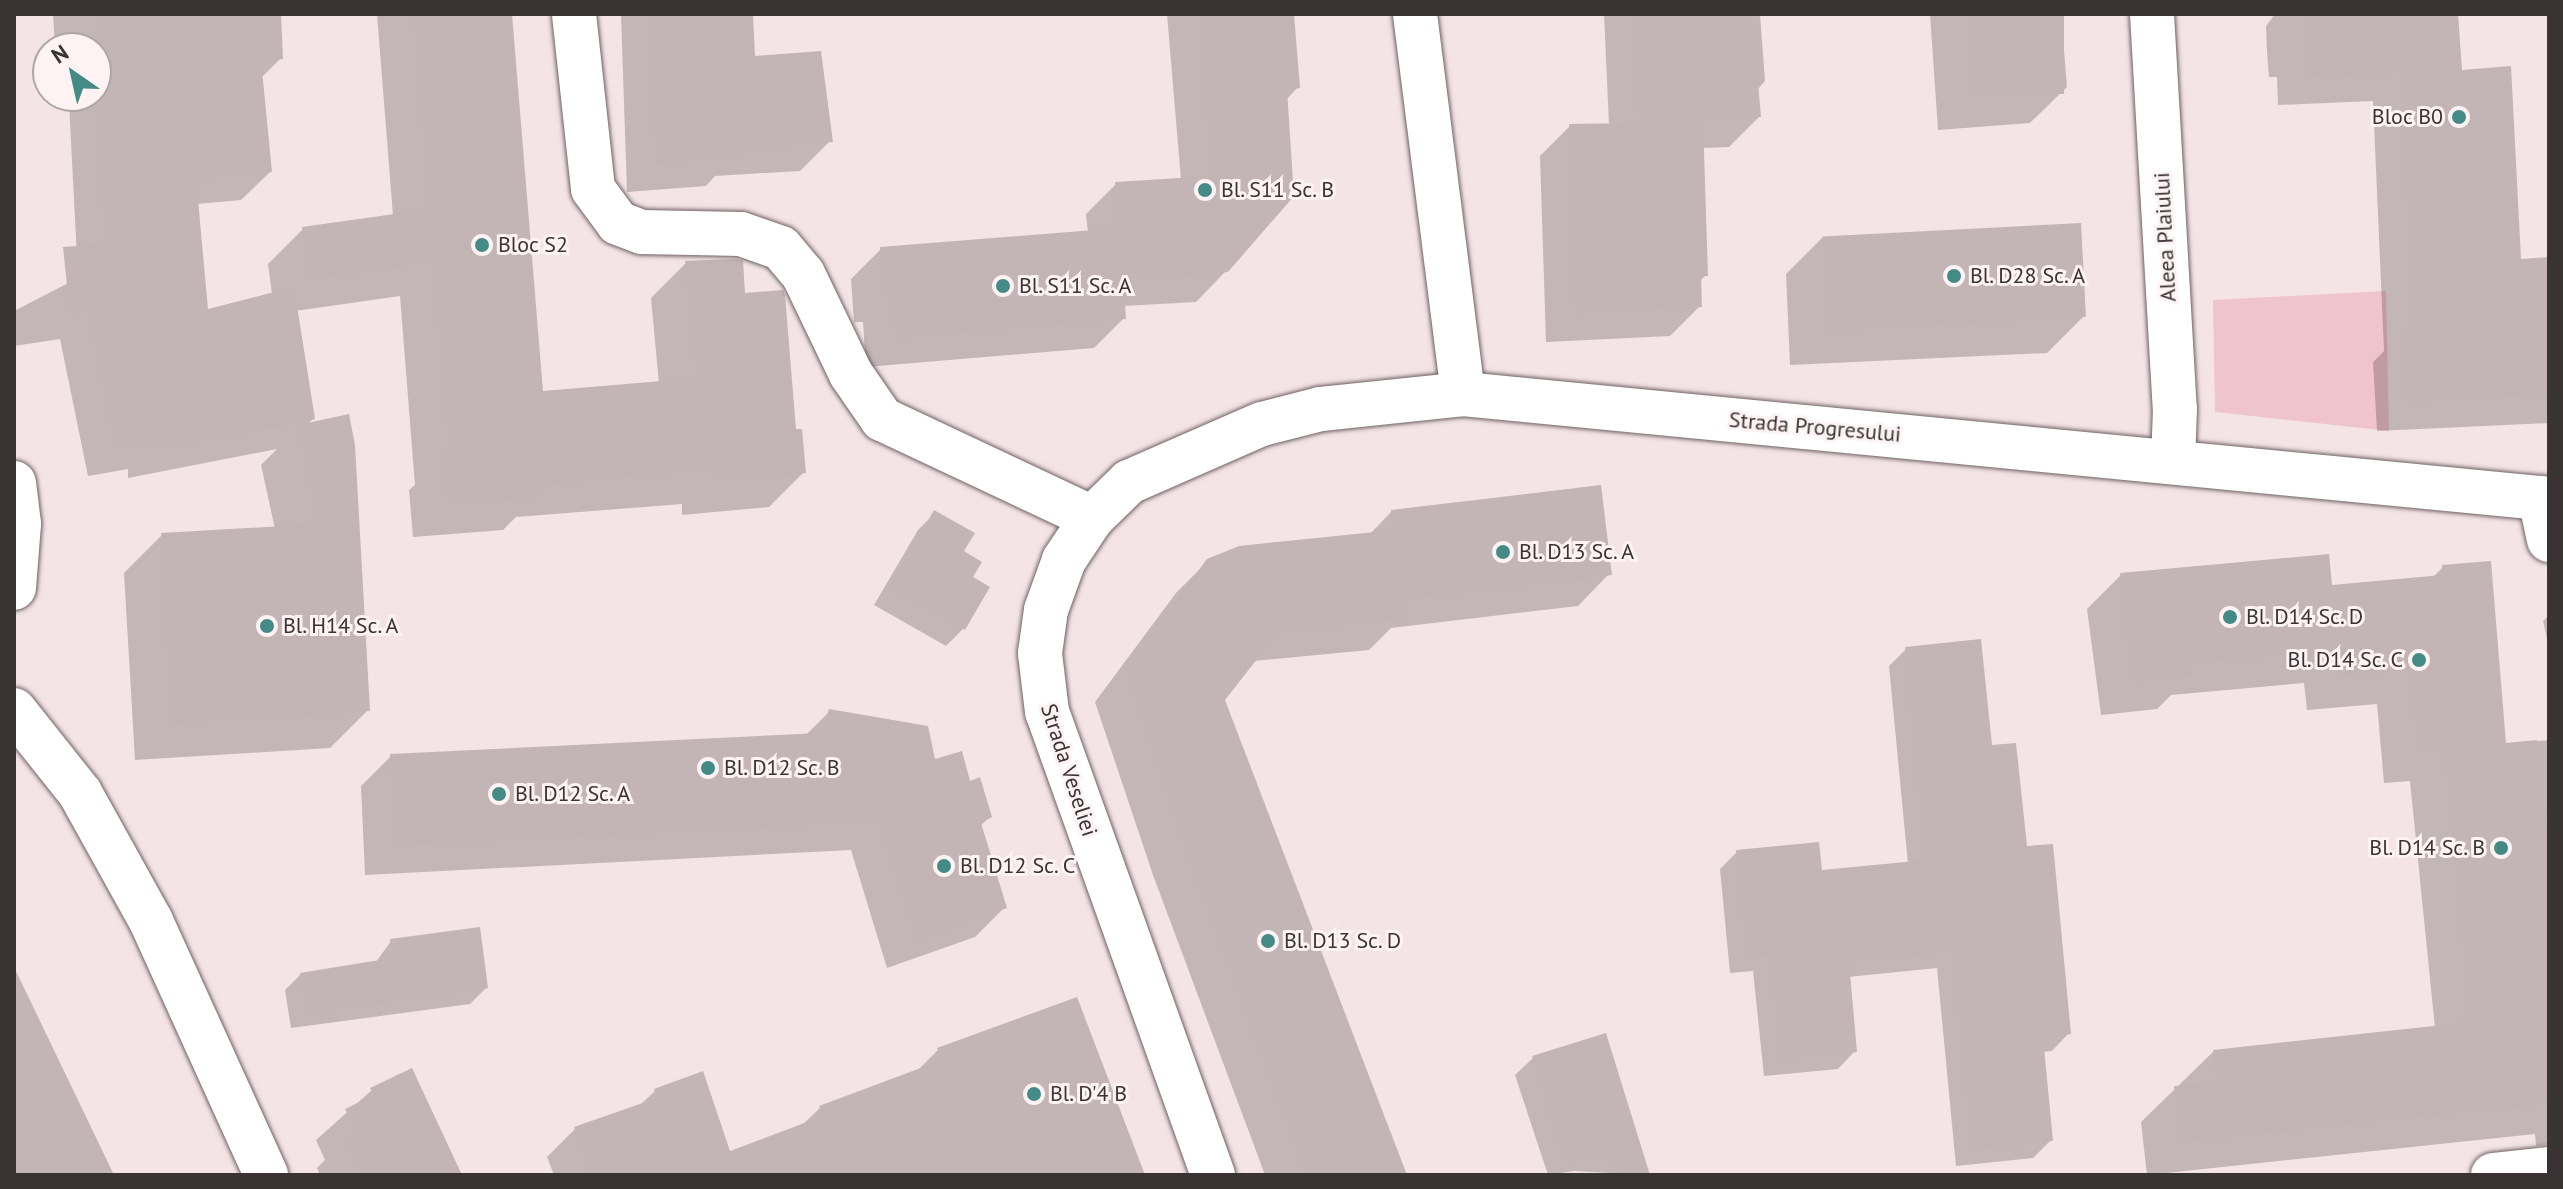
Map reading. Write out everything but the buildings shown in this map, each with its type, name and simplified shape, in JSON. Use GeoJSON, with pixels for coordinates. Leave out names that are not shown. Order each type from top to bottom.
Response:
{"type":"FeatureCollection","features":[{"type":"Feature","properties":{"kind":"street"},"geometry":{"type":"LineString","coordinates":[[574,14],[593,189],[618,223],[642,232],[741,234],[781,248],[803,274],[851,374],[882,419],[1092,518]]}},
{"type":"Feature","properties":{"kind":"street"},"geometry":{"type":"LineString","coordinates":[[1415,14],[1463,394]]}},
{"type":"Feature","properties":{"kind":"street","name":"Aleea Plaiului"},"geometry":{"type":"LineString","coordinates":[[2152,14],[2175,409],[2173,461]]}},
{"type":"Feature","properties":{"kind":"street","name":"Strada Veseliei"},"geometry":{"type":"LineString","coordinates":[[1213,1175],[1047,712],[1040,653],[1046,610],[1064,560],[1092,518],[1129,482],[1262,424],[1321,409],[1463,394]]}},
{"type":"Feature","properties":{"kind":"street","name":"Strada Progresului"},"geometry":{"type":"LineString","coordinates":[[1463,394],[2544,498]]}},
{"type":"Feature","properties":{"kind":"street"},"geometry":{"type":"LineString","coordinates":[[14,483],[19,524],[14,588]]}},
{"type":"Feature","properties":{"kind":"street"},"geometry":{"type":"LineString","coordinates":[[2544,498],[2549,540]]}},
{"type":"Feature","properties":{"kind":"street"},"geometry":{"type":"LineString","coordinates":[[14,710],[80,793],[151,921],[266,1175]]}},
{"type":"Feature","properties":{"kind":"street"},"geometry":{"type":"LineString","coordinates":[[2493,1175],[2549,1169]]}},
{"type":"Feature","properties":{"kind":"shaded area"},"geometry":{"type":"Polygon","coordinates":[[[2386,291],[2389,431],[2215,412],[2213,300],[2386,291]]]}},
{"type":"Feature","properties":{"kind":"place","name":"Bloc B0"},"geometry":{"type":"Point","coordinates":[2459,117]}},
{"type":"Feature","properties":{"kind":"place","name":"Bl. S11 Sc. B"},"geometry":{"type":"Point","coordinates":[1205,190]}},
{"type":"Feature","properties":{"kind":"place","name":"Bloc S2"},"geometry":{"type":"Point","coordinates":[482,245]}},
{"type":"Feature","properties":{"kind":"place","name":"Bl. D28 Sc. A"},"geometry":{"type":"Point","coordinates":[1954,276]}},
{"type":"Feature","properties":{"kind":"place","name":"Bl. S11 Sc. A"},"geometry":{"type":"Point","coordinates":[1003,286]}},
{"type":"Feature","properties":{"kind":"place","name":"Bl. D13 Sc. A"},"geometry":{"type":"Point","coordinates":[1503,552]}},
{"type":"Feature","properties":{"kind":"place","name":"Bl. D14 Sc. D"},"geometry":{"type":"Point","coordinates":[2230,617]}},
{"type":"Feature","properties":{"kind":"place","name":"Bl. H14 Sc. A"},"geometry":{"type":"Point","coordinates":[267,626]}},
{"type":"Feature","properties":{"kind":"place","name":"Bl. D14 Sc. C"},"geometry":{"type":"Point","coordinates":[2419,660]}},
{"type":"Feature","properties":{"kind":"place","name":"Bl. D12 Sc. B"},"geometry":{"type":"Point","coordinates":[708,768]}},
{"type":"Feature","properties":{"kind":"place","name":"Bl. D12 Sc. A"},"geometry":{"type":"Point","coordinates":[499,794]}},
{"type":"Feature","properties":{"kind":"place","name":"Bl. D14 Sc. B"},"geometry":{"type":"Point","coordinates":[2501,848]}},
{"type":"Feature","properties":{"kind":"place","name":"Bl. D12 Sc. C"},"geometry":{"type":"Point","coordinates":[944,866]}},
{"type":"Feature","properties":{"kind":"place","name":"Bl. D13 Sc. D"},"geometry":{"type":"Point","coordinates":[1268,941]}},
{"type":"Feature","properties":{"kind":"place","name":"Bl. D'4 B"},"geometry":{"type":"Point","coordinates":[1034,1094]}}]}
